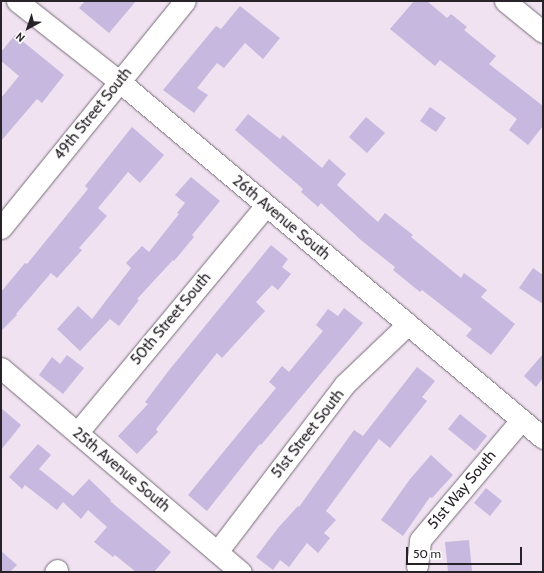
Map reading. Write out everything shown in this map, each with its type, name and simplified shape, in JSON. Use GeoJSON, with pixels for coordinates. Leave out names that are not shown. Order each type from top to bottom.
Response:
{"type":"FeatureCollection","features":[{"type":"Feature","properties":{"kind":"street","name":"26th Avenue South"},"geometry":{"type":"LineString","coordinates":[[17,1],[120,82],[543,438]]}},
{"type":"Feature","properties":{"kind":"street","name":"49th Street South"},"geometry":{"type":"LineString","coordinates":[[1,228],[184,1]]}},
{"type":"Feature","properties":{"kind":"street"},"geometry":{"type":"LineString","coordinates":[[506,1],[543,32]]}},
{"type":"Feature","properties":{"kind":"street","name":"50th Street South"},"geometry":{"type":"LineString","coordinates":[[77,433],[266,205]]}},
{"type":"Feature","properties":{"kind":"street","name":"51st Street South"},"geometry":{"type":"LineString","coordinates":[[217,552],[346,384],[407,325]]}},
{"type":"Feature","properties":{"kind":"street","name":"25th Avenue South"},"geometry":{"type":"LineString","coordinates":[[1,368],[241,572]]}},
{"type":"Feature","properties":{"kind":"street","name":"51st Way South"},"geometry":{"type":"LineString","coordinates":[[417,566],[420,540],[521,420]]}},
{"type":"Feature","properties":{"kind":"building"},"geometry":{"type":"Polygon","coordinates":[[[85,1],[136,1],[109,33],[79,8],[85,1]]]}},
{"type":"Feature","properties":{"kind":"building"},"geometry":{"type":"Polygon","coordinates":[[[414,1],[427,1],[447,18],[451,14],[467,27],[464,30],[496,56],[489,64],[543,106],[543,126],[528,145],[509,130],[517,119],[440,60],[435,66],[390,29],[414,1]]]}},
{"type":"Feature","properties":{"kind":"building"},"geometry":{"type":"Polygon","coordinates":[[[240,6],[280,38],[263,59],[245,43],[224,68],[217,63],[197,88],[208,95],[194,113],[163,90],[216,26],[221,29],[240,6]]]}},
{"type":"Feature","properties":{"kind":"building"},"geometry":{"type":"Polygon","coordinates":[[[15,35],[64,75],[42,103],[37,99],[1,141],[1,98],[19,76],[1,61],[1,52],[15,35]]]}},
{"type":"Feature","properties":{"kind":"building"},"geometry":{"type":"Polygon","coordinates":[[[430,107],[446,118],[436,132],[420,121],[430,107]]]}},
{"type":"Feature","properties":{"kind":"building"},"geometry":{"type":"Polygon","coordinates":[[[248,114],[280,139],[283,135],[322,168],[329,159],[346,174],[337,185],[378,222],[385,213],[413,235],[411,237],[461,278],[464,273],[487,290],[481,297],[515,324],[491,355],[466,336],[472,329],[422,290],[420,292],[393,270],[395,267],[362,241],[321,203],[318,207],[301,192],[303,189],[235,130],[248,114]]]}},
{"type":"Feature","properties":{"kind":"building"},"geometry":{"type":"Polygon","coordinates":[[[366,117],[385,133],[367,153],[349,137],[366,117]]]}},
{"type":"Feature","properties":{"kind":"building"},"geometry":{"type":"Polygon","coordinates":[[[132,127],[164,155],[140,183],[128,172],[98,208],[107,216],[79,248],[82,250],[57,278],[51,273],[16,314],[17,315],[1,331],[1,292],[25,263],[27,264],[88,189],[85,186],[132,127]]]}},
{"type":"Feature","properties":{"kind":"building"},"geometry":{"type":"Polygon","coordinates":[[[191,177],[220,201],[192,235],[194,237],[174,261],[173,260],[137,299],[139,300],[119,326],[110,319],[80,351],[57,329],[78,306],[92,319],[131,268],[126,263],[142,246],[149,252],[179,214],[177,213],[185,203],[175,195],[191,177]]]}},
{"type":"Feature","properties":{"kind":"building"},"geometry":{"type":"Polygon","coordinates":[[[271,245],[288,259],[282,267],[291,274],[278,290],[272,285],[256,302],[265,311],[222,358],[217,353],[156,429],[158,432],[137,454],[118,436],[148,404],[145,402],[170,369],[271,245]]]}},
{"type":"Feature","properties":{"kind":"building"},"geometry":{"type":"Polygon","coordinates":[[[533,268],[543,275],[543,304],[519,288],[533,268]]]}},
{"type":"Feature","properties":{"kind":"building"},"geometry":{"type":"Polygon","coordinates":[[[344,308],[363,323],[261,445],[260,444],[207,511],[188,495],[276,388],[269,382],[282,366],[289,372],[323,331],[316,325],[328,309],[338,316],[344,308]]]}},
{"type":"Feature","properties":{"kind":"building"},"geometry":{"type":"Polygon","coordinates":[[[543,354],[543,378],[536,387],[524,376],[543,354]]]}},
{"type":"Feature","properties":{"kind":"building"},"geometry":{"type":"Polygon","coordinates":[[[67,355],[84,368],[63,394],[39,375],[52,357],[60,364],[67,355]]]}},
{"type":"Feature","properties":{"kind":"building"},"geometry":{"type":"Polygon","coordinates":[[[417,367],[435,381],[422,397],[427,401],[390,448],[379,439],[326,511],[336,520],[324,533],[330,538],[318,553],[307,543],[289,567],[280,560],[273,570],[256,557],[278,528],[298,506],[299,507],[354,430],[363,436],[417,367]]]}},
{"type":"Feature","properties":{"kind":"building"},"geometry":{"type":"Polygon","coordinates":[[[1,408],[21,425],[1,450],[1,408]]]}},
{"type":"Feature","properties":{"kind":"building"},"geometry":{"type":"Polygon","coordinates":[[[460,414],[487,436],[475,451],[448,429],[460,414]]]}},
{"type":"Feature","properties":{"kind":"building"},"geometry":{"type":"Polygon","coordinates":[[[38,444],[51,455],[39,469],[73,496],[89,479],[111,500],[110,501],[171,552],[154,572],[136,572],[115,555],[113,557],[94,542],[107,527],[88,510],[81,519],[63,502],[57,510],[25,485],[22,489],[9,477],[38,444]]]}},
{"type":"Feature","properties":{"kind":"building"},"geometry":{"type":"Polygon","coordinates":[[[431,455],[453,475],[432,498],[430,497],[403,536],[381,520],[410,479],[431,455]]]}},
{"type":"Feature","properties":{"kind":"building"},"geometry":{"type":"Polygon","coordinates":[[[486,488],[502,501],[490,516],[474,503],[486,488]]]}},
{"type":"Feature","properties":{"kind":"building"},"geometry":{"type":"Polygon","coordinates":[[[469,540],[472,571],[448,572],[445,542],[469,540]]]}},
{"type":"Feature","properties":{"kind":"building"},"geometry":{"type":"Polygon","coordinates":[[[1,551],[17,565],[10,572],[1,572],[1,551]]]}}]}
